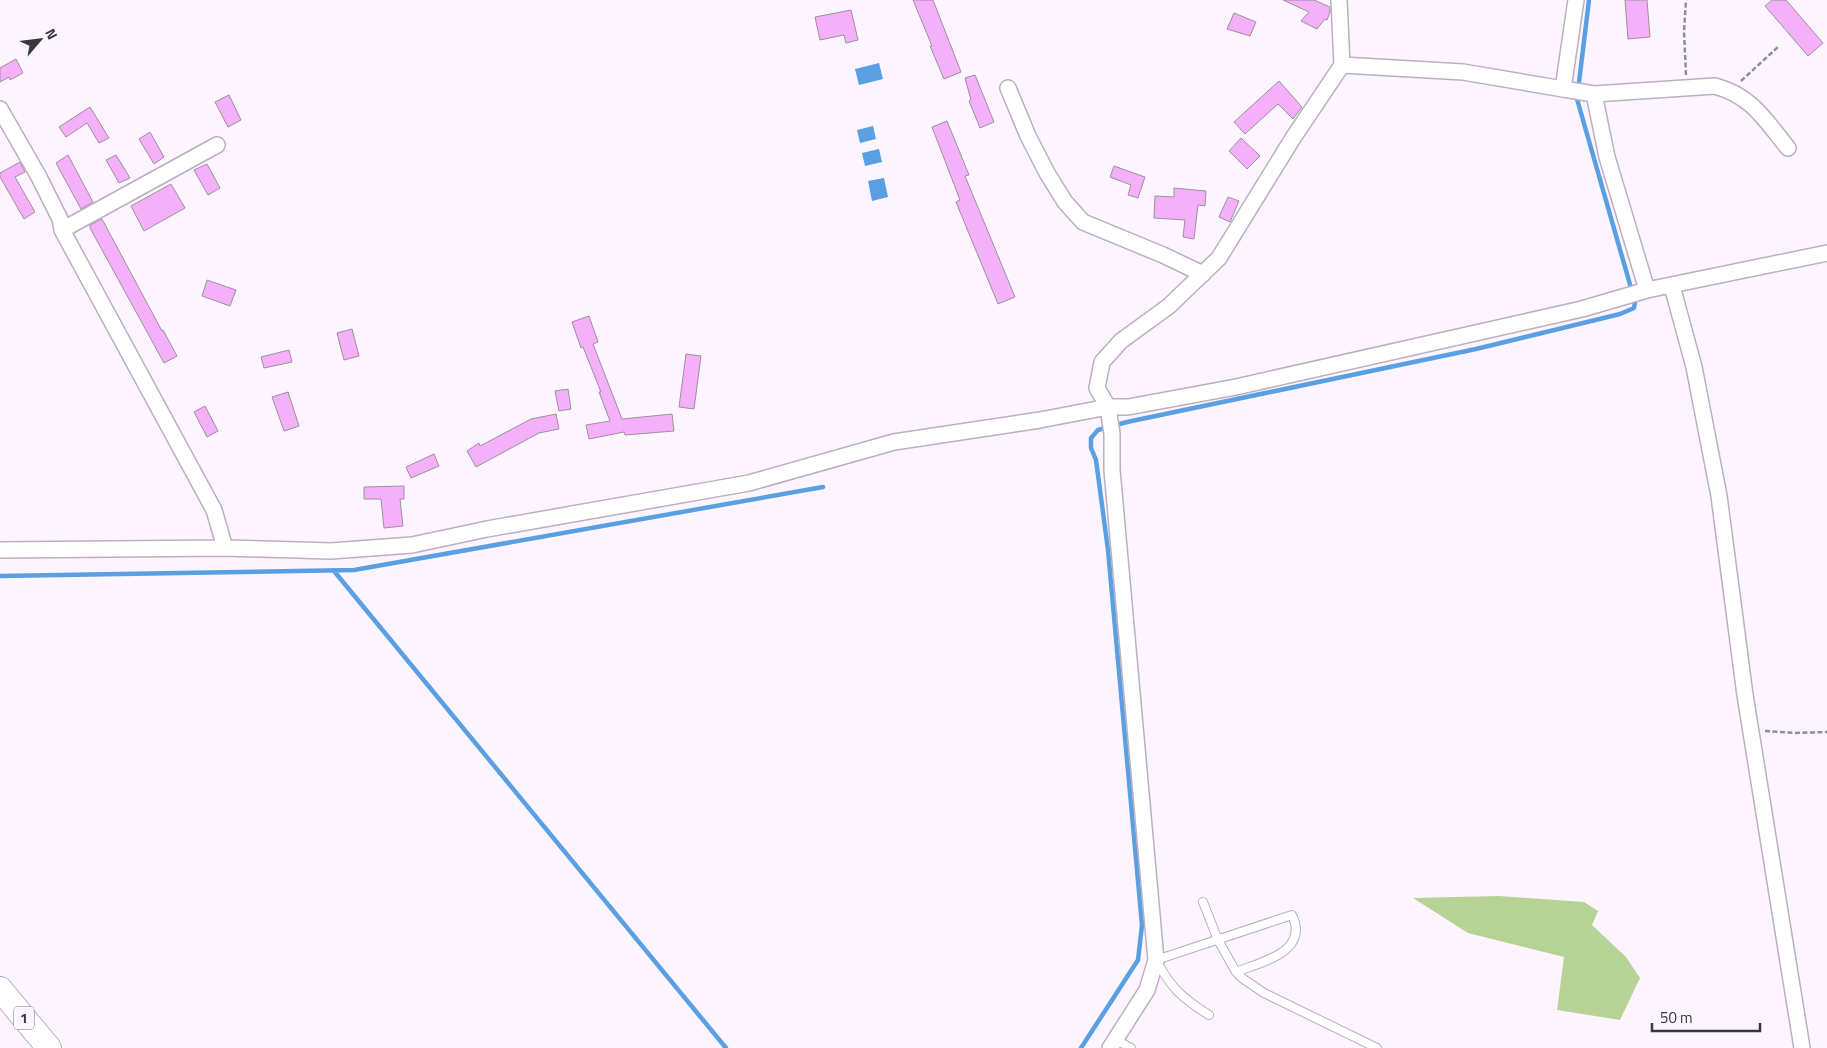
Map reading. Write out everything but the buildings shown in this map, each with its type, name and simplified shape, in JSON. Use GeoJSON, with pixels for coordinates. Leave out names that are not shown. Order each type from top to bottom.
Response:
{"type":"FeatureCollection","features":[{"type":"Feature","properties":{"kind":"main road","name":"1"},"geometry":{"type":"LineString","coordinates":[[0,989],[49,1048]]}},
{"type":"Feature","properties":{"kind":"street"},"geometry":{"type":"LineString","coordinates":[[1113,1044],[1147,990],[1156,960],[1112,470],[1110,421],[1097,388],[1102,362],[1121,341],[1168,306],[1219,258],[1293,138],[1342,65],[1339,0]]}},
{"type":"Feature","properties":{"kind":"street"},"geometry":{"type":"LineString","coordinates":[[1576,0],[1578,92],[1607,157],[1638,293]]}},
{"type":"Feature","properties":{"kind":"street"},"geometry":{"type":"LineString","coordinates":[[1342,65],[1463,72],[1578,92],[1687,89],[1715,86],[1731,90],[1751,103],[1788,148]]}},
{"type":"Feature","properties":{"kind":"street"},"geometry":{"type":"LineString","coordinates":[[1008,88],[1028,136],[1046,172],[1066,202],[1083,222],[1164,255],[1203,274]]}},
{"type":"Feature","properties":{"kind":"street"},"geometry":{"type":"LineString","coordinates":[[0,109],[60,218],[62,230],[214,510],[225,548]]}},
{"type":"Feature","properties":{"kind":"street"},"geometry":{"type":"LineString","coordinates":[[62,230],[217,146]]}},
{"type":"Feature","properties":{"kind":"street"},"geometry":{"type":"LineString","coordinates":[[0,550],[225,548],[331,551],[412,544],[749,483],[894,442],[1040,420],[1110,421],[1128,407],[1236,387],[1572,311],[1638,293],[1827,252]]}},
{"type":"Feature","properties":{"kind":"street"},"geometry":{"type":"LineString","coordinates":[[1672,286],[1694,367],[1719,496],[1745,695],[1802,1048]]}},
{"type":"Feature","properties":{"kind":"lane"},"geometry":{"type":"LineString","coordinates":[[1204,902],[1218,940],[1236,972],[1264,993],[1377,1048]]}},
{"type":"Feature","properties":{"kind":"lane"},"geometry":{"type":"LineString","coordinates":[[1209,1015],[1188,1002],[1168,981],[1156,960],[1292,915],[1297,925],[1293,941],[1285,952],[1236,972]]}},
{"type":"Feature","properties":{"kind":"lane"},"geometry":{"type":"LineString","coordinates":[[1113,1044],[1131,1048]]}},
{"type":"Feature","properties":{"kind":"path"},"geometry":{"type":"LineString","coordinates":[[1686,0],[1684,32],[1687,89]]}},
{"type":"Feature","properties":{"kind":"path"},"geometry":{"type":"LineString","coordinates":[[1742,80],[1779,46]]}},
{"type":"Feature","properties":{"kind":"path"},"geometry":{"type":"LineString","coordinates":[[1751,730],[1795,733],[1827,732]]}},
{"type":"Feature","properties":{"kind":"green space"},"geometry":{"type":"Polygon","coordinates":[[[1499,896],[1584,902],[1598,911],[1592,925],[1626,957],[1640,978],[1620,1020],[1557,1010],[1564,957],[1468,933],[1413,898],[1499,896]]]}},
{"type":"Feature","properties":{"kind":"water"},"geometry":{"type":"Polygon","coordinates":[[[879,63],[883,79],[859,85],[855,69],[879,63]]]}},
{"type":"Feature","properties":{"kind":"water"},"geometry":{"type":"Polygon","coordinates":[[[873,126],[876,139],[860,143],[857,130],[873,126]]]}},
{"type":"Feature","properties":{"kind":"water"},"geometry":{"type":"Polygon","coordinates":[[[879,149],[882,162],[865,166],[862,153],[879,149]]]}},
{"type":"Feature","properties":{"kind":"water"},"geometry":{"type":"Polygon","coordinates":[[[884,178],[888,197],[872,201],[868,181],[884,178]]]}},
{"type":"Feature","properties":{"kind":"waterway"},"geometry":{"type":"LineString","coordinates":[[1081,1048],[1138,960],[1142,925],[1108,550],[1096,460],[1091,448],[1091,438],[1098,430],[1127,422],[1476,349],[1620,314],[1634,308],[1635,302],[1577,99],[1589,0]]}},
{"type":"Feature","properties":{"kind":"waterway"},"geometry":{"type":"LineString","coordinates":[[0,576],[354,570],[823,487]]}},
{"type":"Feature","properties":{"kind":"waterway"},"geometry":{"type":"LineString","coordinates":[[334,571],[726,1048]]}}]}
